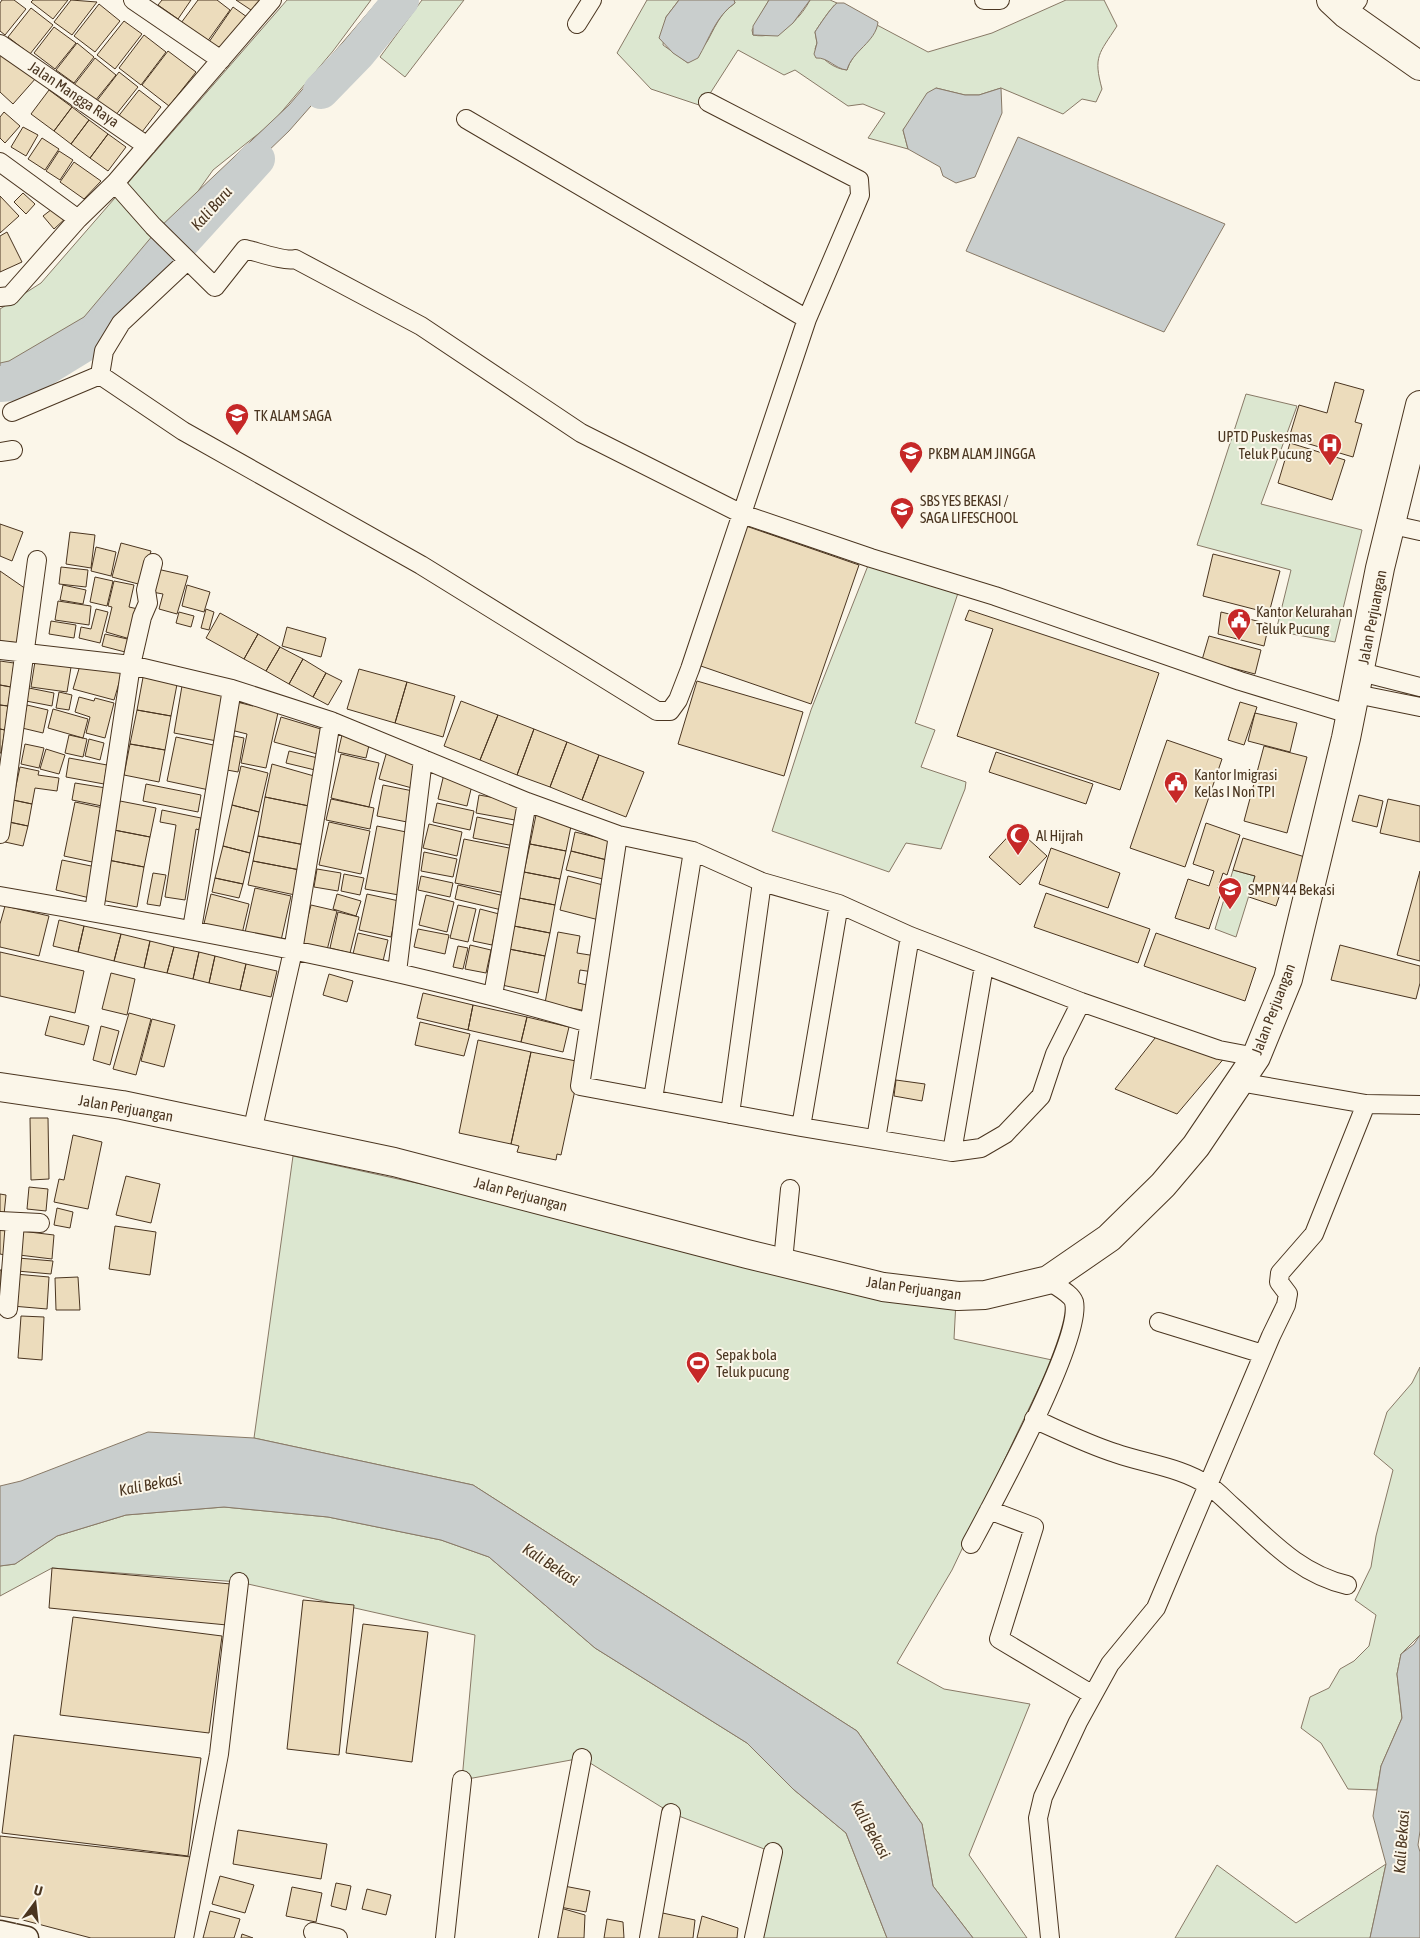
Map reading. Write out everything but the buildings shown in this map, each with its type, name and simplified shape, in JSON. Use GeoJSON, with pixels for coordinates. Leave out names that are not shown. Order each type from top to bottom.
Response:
{"type":"FeatureCollection","features":[{"type":"Feature","properties":{"kind":"main road"},"geometry":{"type":"LineString","coordinates":[[1345,5],[1420,66]]}},
{"type":"Feature","properties":{"kind":"main road","name":"Jalan Perjuangan"},"geometry":{"type":"LineString","coordinates":[[0,1087],[122,1105],[440,1173],[747,1254],[783,1261],[883,1287],[958,1296],[985,1295],[1048,1280],[1109,1238],[1163,1185],[1196,1146],[1256,1057],[1288,979],[1356,694],[1380,568],[1416,445],[1420,405]]}},
{"type":"Feature","properties":{"kind":"street"},"geometry":{"type":"LineString","coordinates":[[133,0],[221,60]]}},
{"type":"Feature","properties":{"kind":"street"},"geometry":{"type":"LineString","coordinates":[[0,297],[10,296],[78,219],[114,183],[272,0]]}},
{"type":"Feature","properties":{"kind":"street"},"geometry":{"type":"LineString","coordinates":[[577,24],[592,0]]}},
{"type":"Feature","properties":{"kind":"street"},"geometry":{"type":"LineString","coordinates":[[984,0],[992,2],[1000,0]]}},
{"type":"Feature","properties":{"kind":"street","name":"Jalan Mangga Raya"},"geometry":{"type":"LineString","coordinates":[[0,44],[147,146]]}},
{"type":"Feature","properties":{"kind":"street"},"geometry":{"type":"LineString","coordinates":[[100,375],[183,431],[421,565],[656,711],[670,711],[678,700],[807,319],[860,195],[859,180],[708,102]]}},
{"type":"Feature","properties":{"kind":"street"},"geometry":{"type":"LineString","coordinates":[[466,119],[807,319]]}},
{"type":"Feature","properties":{"kind":"street"},"geometry":{"type":"LineString","coordinates":[[4,172],[78,219]]}},
{"type":"Feature","properties":{"kind":"street"},"geometry":{"type":"LineString","coordinates":[[114,183],[187,261],[216,287],[245,249],[269,254],[288,261],[295,259],[421,326],[581,434],[742,514],[871,558],[995,596],[1240,681],[1356,694],[1420,707]]}},
{"type":"Feature","properties":{"kind":"street"},"geometry":{"type":"LineString","coordinates":[[100,375],[104,351],[121,323],[187,261]]}},
{"type":"Feature","properties":{"kind":"street"},"geometry":{"type":"LineString","coordinates":[[12,412],[100,375]]}},
{"type":"Feature","properties":{"kind":"street"},"geometry":{"type":"LineString","coordinates":[[1392,525],[1420,531]]}},
{"type":"Feature","properties":{"kind":"street"},"geometry":{"type":"LineString","coordinates":[[0,834],[36,560]]}},
{"type":"Feature","properties":{"kind":"street"},"geometry":{"type":"LineString","coordinates":[[94,912],[131,665],[142,617],[148,603],[146,590],[153,563]]}},
{"type":"Feature","properties":{"kind":"street"},"geometry":{"type":"LineString","coordinates":[[0,650],[131,665],[232,689],[331,721],[527,802],[618,834],[693,851],[762,882],[839,904],[910,936],[984,966],[1081,1002],[1219,1050],[1256,1057]]}},
{"type":"Feature","properties":{"kind":"street"},"geometry":{"type":"LineString","coordinates":[[1356,694],[1420,688]]}},
{"type":"Feature","properties":{"kind":"street"},"geometry":{"type":"LineString","coordinates":[[192,929],[232,689]]}},
{"type":"Feature","properties":{"kind":"street"},"geometry":{"type":"LineString","coordinates":[[252,1132],[293,951],[331,721]]}},
{"type":"Feature","properties":{"kind":"street"},"geometry":{"type":"LineString","coordinates":[[397,972],[423,759]]}},
{"type":"Feature","properties":{"kind":"street"},"geometry":{"type":"LineString","coordinates":[[493,995],[527,802]]}},
{"type":"Feature","properties":{"kind":"street"},"geometry":{"type":"LineString","coordinates":[[618,834],[580,1086],[801,1127],[952,1152],[981,1148],[1005,1134],[1032,1108],[1041,1096],[1055,1054],[1081,1002]]}},
{"type":"Feature","properties":{"kind":"street"},"geometry":{"type":"LineString","coordinates":[[653,1099],[693,851]]}},
{"type":"Feature","properties":{"kind":"street"},"geometry":{"type":"LineString","coordinates":[[730,1114],[762,882]]}},
{"type":"Feature","properties":{"kind":"street"},"geometry":{"type":"LineString","coordinates":[[0,896],[192,929],[397,972],[493,995],[589,1023]]}},
{"type":"Feature","properties":{"kind":"street"},"geometry":{"type":"LineString","coordinates":[[801,1127],[839,904]]}},
{"type":"Feature","properties":{"kind":"street"},"geometry":{"type":"LineString","coordinates":[[876,1139],[910,936]]}},
{"type":"Feature","properties":{"kind":"street"},"geometry":{"type":"LineString","coordinates":[[952,1152],[984,966]]}},
{"type":"Feature","properties":{"kind":"street"},"geometry":{"type":"LineString","coordinates":[[1239,1082],[1366,1104],[1420,1105]]}},
{"type":"Feature","properties":{"kind":"street"},"geometry":{"type":"LineString","coordinates":[[1050,1938],[1039,1812],[1046,1791],[1110,1664],[1156,1608],[1288,1299],[1279,1282],[1280,1273],[1314,1234],[1366,1104]]}},
{"type":"Feature","properties":{"kind":"street"},"geometry":{"type":"LineString","coordinates":[[783,1261],[790,1189]]}},
{"type":"Feature","properties":{"kind":"street"},"geometry":{"type":"LineString","coordinates":[[8,1309],[8,1221],[40,1223]]}},
{"type":"Feature","properties":{"kind":"street"},"geometry":{"type":"LineString","coordinates":[[971,1544],[1034,1419],[1063,1353],[1072,1327],[1074,1304],[1072,1298],[1048,1280]]}},
{"type":"Feature","properties":{"kind":"street"},"geometry":{"type":"LineString","coordinates":[[1160,1322],[1263,1354]]}},
{"type":"Feature","properties":{"kind":"street"},"geometry":{"type":"LineString","coordinates":[[1034,1419],[1085,1442],[1117,1454],[1167,1468],[1209,1486],[1281,1553],[1330,1581],[1347,1585]]}},
{"type":"Feature","properties":{"kind":"street"},"geometry":{"type":"LineString","coordinates":[[989,1510],[1034,1527],[999,1639],[1093,1695]]}},
{"type":"Feature","properties":{"kind":"street"},"geometry":{"type":"LineString","coordinates":[[184,1938],[219,1754],[239,1582]]}},
{"type":"Feature","properties":{"kind":"street"},"geometry":{"type":"LineString","coordinates":[[548,1938],[582,1758]]}},
{"type":"Feature","properties":{"kind":"street"},"geometry":{"type":"LineString","coordinates":[[445,1938],[462,1780]]}},
{"type":"Feature","properties":{"kind":"street"},"geometry":{"type":"LineString","coordinates":[[649,1938],[671,1813]]}},
{"type":"Feature","properties":{"kind":"street"},"geometry":{"type":"LineString","coordinates":[[754,1938],[773,1852]]}},
{"type":"Feature","properties":{"kind":"street"},"geometry":{"type":"LineString","coordinates":[[0,1932],[27,1938]]}},
{"type":"Feature","properties":{"kind":"street"},"geometry":{"type":"LineString","coordinates":[[313,1932],[338,1938]]}},
{"type":"Feature","properties":{"kind":"green space"},"geometry":{"type":"Polygon","coordinates":[[[287,0],[371,0],[333,51],[273,122],[213,170],[196,194],[67,340],[0,365],[0,309],[41,283],[287,0]]]}},
{"type":"Feature","properties":{"kind":"green space"},"geometry":{"type":"Polygon","coordinates":[[[422,0],[464,0],[405,77],[380,57],[422,0]]]}},
{"type":"Feature","properties":{"kind":"green space"},"geometry":{"type":"Polygon","coordinates":[[[647,0],[679,0],[666,17],[663,45],[688,63],[705,45],[720,19],[735,3],[734,0],[769,0],[752,30],[753,35],[762,36],[779,32],[794,22],[810,0],[830,0],[837,3],[815,32],[817,43],[815,49],[829,63],[847,70],[853,58],[877,25],[928,52],[992,33],[1066,0],[1104,0],[1117,26],[1099,56],[1098,69],[1102,89],[1096,102],[1082,99],[1063,114],[1001,88],[979,95],[965,95],[936,88],[903,130],[908,149],[868,138],[885,113],[863,104],[848,106],[795,70],[784,75],[738,50],[702,106],[651,89],[617,53],[647,0]]]}},
{"type":"Feature","properties":{"kind":"green space"},"geometry":{"type":"Polygon","coordinates":[[[1246,394],[1297,406],[1261,504],[1362,530],[1335,642],[1276,631],[1291,570],[1197,545],[1246,394]]]}},
{"type":"Feature","properties":{"kind":"green space"},"geometry":{"type":"Polygon","coordinates":[[[871,558],[960,587],[915,723],[935,730],[921,767],[966,782],[965,789],[941,849],[906,843],[889,872],[772,831],[811,710],[871,558]]]}},
{"type":"Feature","properties":{"kind":"green space"},"geometry":{"type":"Polygon","coordinates":[[[1233,870],[1255,876],[1236,937],[1215,929],[1233,870]]]}},
{"type":"Feature","properties":{"kind":"green space"},"geometry":{"type":"Polygon","coordinates":[[[293,1156],[956,1301],[954,1339],[1052,1360],[952,1570],[897,1663],[944,1689],[1030,1704],[969,1855],[1027,1938],[973,1938],[933,1886],[922,1824],[857,1731],[473,1485],[254,1438],[293,1156]]]}},
{"type":"Feature","properties":{"kind":"green space"},"geometry":{"type":"Polygon","coordinates":[[[1420,1367],[1420,1635],[1401,1654],[1397,1674],[1402,1718],[1381,1766],[1377,1790],[1348,1789],[1321,1743],[1301,1728],[1310,1697],[1329,1688],[1340,1669],[1354,1661],[1369,1646],[1376,1615],[1355,1600],[1371,1567],[1376,1536],[1393,1470],[1374,1454],[1387,1412],[1412,1383],[1420,1367]]]}},
{"type":"Feature","properties":{"kind":"green space"},"geometry":{"type":"Polygon","coordinates":[[[224,1507],[328,1517],[441,1540],[489,1557],[595,1648],[747,1743],[793,1789],[846,1833],[887,1938],[755,1938],[772,1852],[671,1813],[582,1758],[462,1780],[475,1635],[239,1582],[52,1568],[0,1596],[0,1566],[15,1564],[57,1536],[126,1515],[224,1507]]]}},
{"type":"Feature","properties":{"kind":"green space"},"geometry":{"type":"Polygon","coordinates":[[[1386,1864],[1370,1938],[1175,1938],[1217,1865],[1296,1923],[1386,1864]]]}},
{"type":"Feature","properties":{"kind":"water"},"geometry":{"type":"Polygon","coordinates":[[[379,0],[404,0],[289,131],[187,229],[126,306],[66,350],[0,384],[0,363],[9,361],[84,317],[159,228],[289,105],[379,0]]]}},
{"type":"Feature","properties":{"kind":"water"},"geometry":{"type":"Polygon","coordinates":[[[679,0],[734,0],[735,3],[722,15],[698,58],[688,63],[673,53],[659,38],[666,17],[679,0]]]}},
{"type":"Feature","properties":{"kind":"water"},"geometry":{"type":"Polygon","coordinates":[[[769,0],[810,0],[793,23],[778,36],[753,35],[753,26],[769,0]]]}},
{"type":"Feature","properties":{"kind":"water"},"geometry":{"type":"Polygon","coordinates":[[[837,3],[844,3],[878,22],[873,35],[854,57],[847,70],[839,68],[824,59],[816,58],[814,54],[817,43],[815,32],[837,3]]]}},
{"type":"Feature","properties":{"kind":"water"},"geometry":{"type":"Polygon","coordinates":[[[936,88],[965,95],[979,95],[1001,88],[1002,113],[975,177],[956,183],[943,176],[940,167],[908,149],[903,130],[927,93],[936,88]]]}},
{"type":"Feature","properties":{"kind":"water"},"geometry":{"type":"Polygon","coordinates":[[[1018,137],[1225,224],[1164,332],[966,251],[1018,137]]]}},
{"type":"Feature","properties":{"kind":"water","name":"Kali Bekasi"},"geometry":{"type":"Polygon","coordinates":[[[148,1432],[254,1438],[473,1485],[857,1731],[922,1824],[933,1886],[973,1938],[887,1938],[846,1833],[793,1789],[747,1743],[595,1648],[489,1557],[441,1540],[328,1517],[224,1507],[126,1515],[57,1536],[15,1564],[0,1566],[0,1486],[21,1481],[148,1432]]]}},
{"type":"Feature","properties":{"kind":"water","name":"Kali Bekasi"},"geometry":{"type":"Polygon","coordinates":[[[1420,1635],[1420,1831],[1418,1845],[1420,1852],[1420,1938],[1370,1938],[1386,1864],[1373,1816],[1381,1766],[1402,1718],[1397,1674],[1401,1654],[1414,1644],[1420,1635]]]}},
{"type":"Feature","properties":{"kind":"waterway","name":"Kali Baru"},"geometry":{"type":"LineString","coordinates":[[321,91],[358,53],[401,0]]}},
{"type":"Feature","properties":{"kind":"waterway","name":"Kali Baru"},"geometry":{"type":"LineString","coordinates":[[0,384],[22,382],[94,338],[257,159]]}},
{"type":"Feature","properties":{"kind":"place","name":"TK ALAM SAGA"},"geometry":{"type":"Point","coordinates":[237,436]}},
{"type":"Feature","properties":{"kind":"place","name":"UPTD Puskesmas Teluk Pucung"},"geometry":{"type":"Point","coordinates":[1330,466]}},
{"type":"Feature","properties":{"kind":"place","name":"PKBM ALAM JINGGA"},"geometry":{"type":"Point","coordinates":[911,474]}},
{"type":"Feature","properties":{"kind":"place","name":"SBS YES BEKASI / SAGA LIFESCHOOL"},"geometry":{"type":"Point","coordinates":[902,530]}},
{"type":"Feature","properties":{"kind":"place","name":"Kantor Kelurahan Teluk Pucung"},"geometry":{"type":"Point","coordinates":[1239,641]}},
{"type":"Feature","properties":{"kind":"place","name":"Kantor Imigrasi Kelas I Non TPI"},"geometry":{"type":"Point","coordinates":[1176,804]}},
{"type":"Feature","properties":{"kind":"place","name":"Al Hijrah"},"geometry":{"type":"Point","coordinates":[1018,856]}},
{"type":"Feature","properties":{"kind":"place","name":"SMPN 44 Bekasi"},"geometry":{"type":"Point","coordinates":[1230,910]}},
{"type":"Feature","properties":{"kind":"place","name":"Sepak bola Teluk pucung"},"geometry":{"type":"Point","coordinates":[698,1384]}}]}
